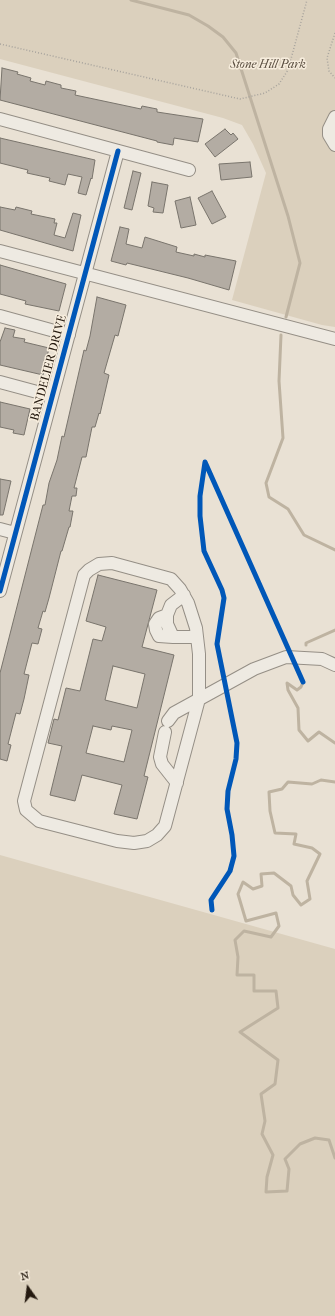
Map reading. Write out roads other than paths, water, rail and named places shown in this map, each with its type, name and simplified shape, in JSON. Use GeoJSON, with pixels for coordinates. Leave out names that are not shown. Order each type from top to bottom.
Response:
{"type":"FeatureCollection","features":[{"type":"Feature","properties":{"kind":"street"},"geometry":{"type":"LineString","coordinates":[[335,117],[329,129],[329,135],[335,145]]}},
{"type":"Feature","properties":{"kind":"street"},"geometry":{"type":"LineString","coordinates":[[0,119],[189,170]]}},
{"type":"Feature","properties":{"kind":"street","name":"BANDELIER DRIVE"},"geometry":{"type":"LineString","coordinates":[[0,591],[118,151]]}},
{"type":"Feature","properties":{"kind":"street"},"geometry":{"type":"LineString","coordinates":[[0,251],[335,339]]}},
{"type":"Feature","properties":{"kind":"street"},"geometry":{"type":"LineString","coordinates":[[0,316],[69,335]]}},
{"type":"Feature","properties":{"kind":"street"},"geometry":{"type":"LineString","coordinates":[[0,382],[52,396]]}},
{"type":"Feature","properties":{"kind":"street"},"geometry":{"type":"LineString","coordinates":[[0,529],[15,533]]}},
{"type":"Feature","properties":{"kind":"street"},"geometry":{"type":"LineString","coordinates":[[112,563],[171,579],[184,595],[188,603],[197,638],[199,654],[199,699],[165,826],[157,835],[147,841],[134,843],[117,841],[39,821],[26,810],[24,801],[84,575],[99,564],[112,563]]}},
{"type":"Feature","properties":{"kind":"street"},"geometry":{"type":"LineString","coordinates":[[184,595],[171,604],[167,615],[167,624],[173,637],[197,638]]}},
{"type":"Feature","properties":{"kind":"street"},"geometry":{"type":"LineString","coordinates":[[177,783],[162,764],[160,757],[166,726],[174,713],[254,669],[286,657],[322,659],[335,665]]}},
{"type":"Feature","properties":{"kind":"waterway"},"geometry":{"type":"LineString","coordinates":[[131,0],[189,15],[223,37],[236,53],[288,216],[300,263],[286,317]]}},
{"type":"Feature","properties":{"kind":"waterway"},"geometry":{"type":"LineString","coordinates":[[281,335],[279,381],[283,438],[266,483],[269,497],[288,509],[304,535],[335,550]]}},
{"type":"Feature","properties":{"kind":"waterway"},"geometry":{"type":"LineString","coordinates":[[306,645],[306,643],[335,630]]}},
{"type":"Feature","properties":{"kind":"waterway"},"geometry":{"type":"LineString","coordinates":[[303,682],[301,687],[297,690],[287,683],[288,690],[298,708],[299,730],[308,741],[319,732],[335,743]]}},
{"type":"Feature","properties":{"kind":"waterway"},"geometry":{"type":"LineString","coordinates":[[335,782],[321,780],[312,784],[288,782],[282,789],[269,792],[270,811],[275,833],[296,834],[294,844],[312,848],[320,854],[307,881],[310,899],[301,905],[293,895],[291,886],[274,873],[261,874],[262,886],[253,889],[243,882],[238,894],[246,921],[276,913],[279,926],[271,937],[244,931],[235,940],[238,957],[237,975],[254,975],[254,991],[276,991],[278,1008],[240,1032],[278,1060],[275,1084],[261,1094],[265,1121],[262,1134],[273,1155],[267,1177],[266,1192],[287,1191],[289,1169],[285,1159],[300,1144],[315,1138],[329,1140],[335,1158]]}},
{"type":"Feature","properties":{"kind":"park label","name":"Stone Hill Park"},"geometry":{"type":"Point","coordinates":[268,65]}}]}
